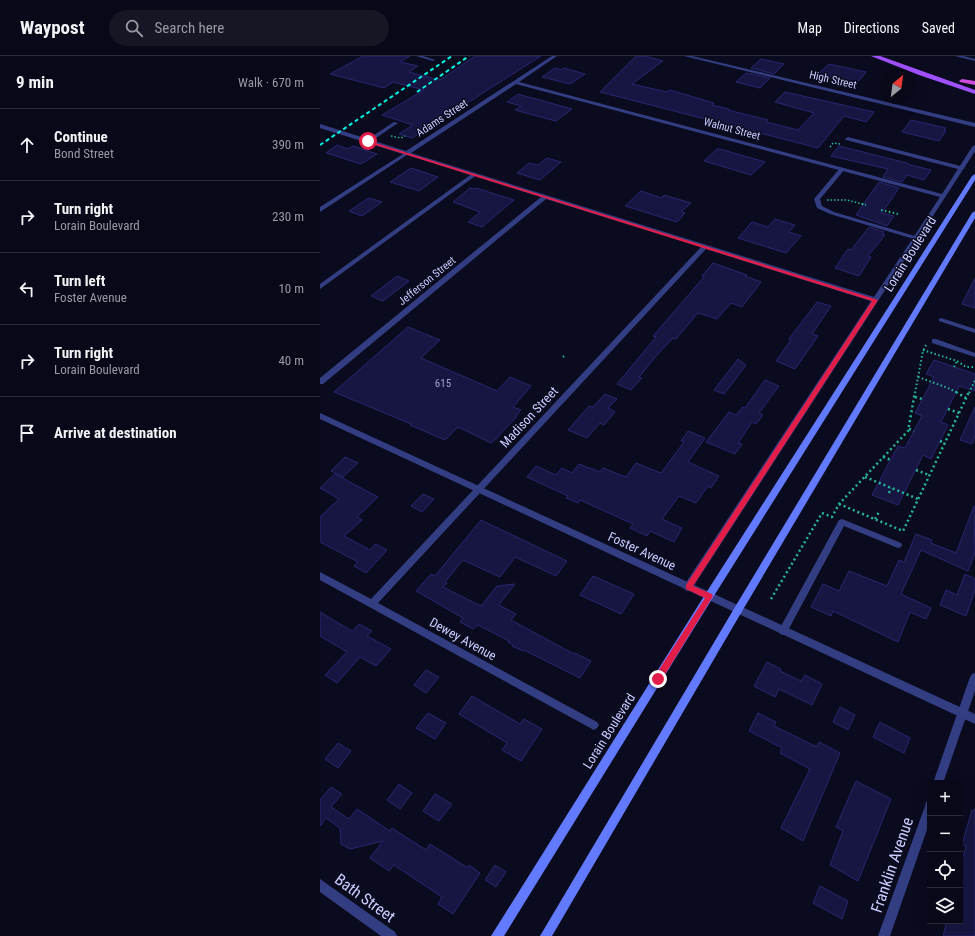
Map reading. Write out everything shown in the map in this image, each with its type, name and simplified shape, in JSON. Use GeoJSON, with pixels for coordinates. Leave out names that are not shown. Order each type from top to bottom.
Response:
{"type":"FeatureCollection","features":[{"type":"Feature","properties":{"kind":"highway"},"geometry":{"type":"LineString","coordinates":[[962,80],[975,84]]}},
{"type":"Feature","properties":{"kind":"main road"},"geometry":{"type":"LineString","coordinates":[[874,56],[975,92]]}},
{"type":"Feature","properties":{"kind":"main road"},"geometry":{"type":"LineString","coordinates":[[891,56],[962,80]]}},
{"type":"Feature","properties":{"kind":"main road"},"geometry":{"type":"LineString","coordinates":[[942,81],[975,97]]}},
{"type":"Feature","properties":{"kind":"main road","name":"Lorain Boulevard"},"geometry":{"type":"LineString","coordinates":[[497,936],[709,596],[975,176]]}},
{"type":"Feature","properties":{"kind":"main road"},"geometry":{"type":"LineString","coordinates":[[546,936],[738,610],[975,213]]}},
{"type":"Feature","properties":{"kind":"street"},"geometry":{"type":"LineString","coordinates":[[422,56],[433,60]]}},
{"type":"Feature","properties":{"kind":"street","name":"Adams Street"},"geometry":{"type":"LineString","coordinates":[[320,210],[555,56]]}},
{"type":"Feature","properties":{"kind":"street","name":"High Street"},"geometry":{"type":"LineString","coordinates":[[686,56],[975,125]]}},
{"type":"Feature","properties":{"kind":"street"},"geometry":{"type":"LineString","coordinates":[[957,56],[975,60]]}},
{"type":"Feature","properties":{"kind":"street","name":"Walnut Street"},"geometry":{"type":"LineString","coordinates":[[515,82],[943,196]]}},
{"type":"Feature","properties":{"kind":"street"},"geometry":{"type":"LineString","coordinates":[[368,141],[396,123]]}},
{"type":"Feature","properties":{"kind":"street"},"geometry":{"type":"LineString","coordinates":[[320,126],[875,300]]}},
{"type":"Feature","properties":{"kind":"street"},"geometry":{"type":"LineString","coordinates":[[848,139],[962,168]]}},
{"type":"Feature","properties":{"kind":"street"},"geometry":{"type":"LineString","coordinates":[[943,196],[975,147]]}},
{"type":"Feature","properties":{"kind":"street"},"geometry":{"type":"LineString","coordinates":[[842,169],[817,199],[819,207],[832,213],[916,238]]}},
{"type":"Feature","properties":{"kind":"street"},"geometry":{"type":"LineString","coordinates":[[320,287],[475,174]]}},
{"type":"Feature","properties":{"kind":"street","name":"Jefferson Street"},"geometry":{"type":"LineString","coordinates":[[320,382],[546,196]]}},
{"type":"Feature","properties":{"kind":"street","name":"Lorain Boulevard"},"geometry":{"type":"LineString","coordinates":[[688,587],[943,196]]}},
{"type":"Feature","properties":{"kind":"street","name":"Madison Street"},"geometry":{"type":"LineString","coordinates":[[372,604],[705,247]]}},
{"type":"Feature","properties":{"kind":"street"},"geometry":{"type":"LineString","coordinates":[[941,320],[975,331]]}},
{"type":"Feature","properties":{"kind":"street"},"geometry":{"type":"LineString","coordinates":[[930,342],[975,355]]}},
{"type":"Feature","properties":{"kind":"street","name":"Foster Avenue"},"geometry":{"type":"LineString","coordinates":[[320,416],[975,719]]}},
{"type":"Feature","properties":{"kind":"street"},"geometry":{"type":"LineString","coordinates":[[783,631],[842,522],[898,545]]}},
{"type":"Feature","properties":{"kind":"street","name":"Dewey Avenue"},"geometry":{"type":"LineString","coordinates":[[320,576],[594,725]]}},
{"type":"Feature","properties":{"kind":"street"},"geometry":{"type":"LineString","coordinates":[[939,780],[975,677]]}},
{"type":"Feature","properties":{"kind":"street","name":"Franklin Avenue"},"geometry":{"type":"LineString","coordinates":[[884,936],[927,814]]}},
{"type":"Feature","properties":{"kind":"street","name":"Bath Street"},"geometry":{"type":"LineString","coordinates":[[320,885],[391,936]]}},
{"type":"Feature","properties":{"kind":"path"},"geometry":{"type":"LineString","coordinates":[[395,136],[401,138],[405,136]]}},
{"type":"Feature","properties":{"kind":"path"},"geometry":{"type":"LineString","coordinates":[[832,200],[847,200],[866,205]]}},
{"type":"Feature","properties":{"kind":"path"},"geometry":{"type":"LineString","coordinates":[[881,210],[898,214]]}},
{"type":"Feature","properties":{"kind":"path"},"geometry":{"type":"LineString","coordinates":[[771,599],[822,513],[832,517],[839,504],[908,429],[923,350],[930,342]]}},
{"type":"Feature","properties":{"kind":"path"},"geometry":{"type":"LineString","coordinates":[[923,350],[957,361],[966,367],[975,367]]}},
{"type":"Feature","properties":{"kind":"path"},"geometry":{"type":"LineString","coordinates":[[954,367],[957,361]]}},
{"type":"Feature","properties":{"kind":"path"},"geometry":{"type":"LineString","coordinates":[[918,378],[948,388],[966,398]]}},
{"type":"Feature","properties":{"kind":"path"},"geometry":{"type":"LineString","coordinates":[[839,504],[903,531],[975,380]]}},
{"type":"Feature","properties":{"kind":"path"},"geometry":{"type":"LineString","coordinates":[[915,397],[922,399]]}},
{"type":"Feature","properties":{"kind":"path"},"geometry":{"type":"LineString","coordinates":[[948,409],[959,413]]}},
{"type":"Feature","properties":{"kind":"path"},"geometry":{"type":"LineString","coordinates":[[908,429],[914,431]]}},
{"type":"Feature","properties":{"kind":"path"},"geometry":{"type":"LineString","coordinates":[[940,441],[945,443]]}},
{"type":"Feature","properties":{"kind":"path"},"geometry":{"type":"LineString","coordinates":[[883,457],[890,460]]}},
{"type":"Feature","properties":{"kind":"path"},"geometry":{"type":"LineString","coordinates":[[916,470],[929,475]]}},
{"type":"Feature","properties":{"kind":"path"},"geometry":{"type":"LineString","coordinates":[[865,477],[918,499]]}},
{"type":"Feature","properties":{"kind":"path"},"geometry":{"type":"LineString","coordinates":[[889,493],[891,488]]}},
{"type":"Feature","properties":{"kind":"path"},"geometry":{"type":"LineString","coordinates":[[875,519],[879,512]]}},
{"type":"Feature","properties":{"kind":"building"},"geometry":{"type":"Polygon","coordinates":[[[363,56],[410,56],[400,62],[418,66],[409,72],[440,80],[475,56],[541,56],[412,138],[399,134],[413,125],[382,115],[424,90],[393,82],[384,88],[330,74],[363,56]]]}},
{"type":"Feature","properties":{"kind":"building"},"geometry":{"type":"Polygon","coordinates":[[[636,56],[645,56],[663,61],[632,84],[667,92],[670,90],[714,103],[712,105],[729,109],[728,110],[768,120],[766,122],[798,130],[814,113],[775,102],[785,92],[874,112],[866,122],[844,116],[818,148],[600,92],[636,56]]]}},
{"type":"Feature","properties":{"kind":"building"},"geometry":{"type":"Polygon","coordinates":[[[761,59],[784,64],[774,74],[751,68],[761,59]]]}},
{"type":"Feature","properties":{"kind":"building"},"geometry":{"type":"Polygon","coordinates":[[[829,64],[866,72],[857,83],[818,74],[829,64]]]}},
{"type":"Feature","properties":{"kind":"building"},"geometry":{"type":"Polygon","coordinates":[[[555,68],[561,70],[564,68],[585,74],[570,84],[542,77],[555,68]]]}},
{"type":"Feature","properties":{"kind":"building"},"geometry":{"type":"Polygon","coordinates":[[[746,73],[770,78],[760,88],[736,82],[746,73]]]}},
{"type":"Feature","properties":{"kind":"building"},"geometry":{"type":"Polygon","coordinates":[[[518,94],[572,109],[556,121],[515,110],[521,106],[507,102],[518,94]]]}},
{"type":"Feature","properties":{"kind":"building"},"geometry":{"type":"Polygon","coordinates":[[[911,120],[946,128],[944,130],[946,131],[939,141],[902,132],[911,120]]]}},
{"type":"Feature","properties":{"kind":"building"},"geometry":{"type":"Polygon","coordinates":[[[337,145],[348,149],[353,146],[377,154],[361,164],[326,153],[337,145]]]}},
{"type":"Feature","properties":{"kind":"building"},"geometry":{"type":"Polygon","coordinates":[[[839,146],[931,170],[924,180],[907,175],[902,182],[883,177],[888,169],[831,156],[839,146]]]}},
{"type":"Feature","properties":{"kind":"building"},"geometry":{"type":"Polygon","coordinates":[[[717,149],[765,162],[751,175],[704,161],[717,149]]]}},
{"type":"Feature","properties":{"kind":"building"},"geometry":{"type":"Polygon","coordinates":[[[547,158],[561,162],[540,180],[517,173],[529,163],[538,165],[547,158]]]}},
{"type":"Feature","properties":{"kind":"building"},"geometry":{"type":"Polygon","coordinates":[[[411,168],[438,177],[419,191],[390,182],[411,168]]]}},
{"type":"Feature","properties":{"kind":"building"},"geometry":{"type":"Polygon","coordinates":[[[879,182],[899,188],[882,213],[894,216],[887,226],[856,215],[879,182]]]}},
{"type":"Feature","properties":{"kind":"building"},"geometry":{"type":"Polygon","coordinates":[[[470,188],[476,188],[514,200],[482,227],[468,222],[480,212],[453,202],[470,188]]]}},
{"type":"Feature","properties":{"kind":"building"},"geometry":{"type":"Polygon","coordinates":[[[641,191],[662,198],[664,195],[691,203],[681,212],[685,213],[677,222],[625,206],[641,191]]]}},
{"type":"Feature","properties":{"kind":"building"},"geometry":{"type":"Polygon","coordinates":[[[369,198],[382,202],[362,216],[349,211],[369,198]]]}},
{"type":"Feature","properties":{"kind":"building"},"geometry":{"type":"Polygon","coordinates":[[[775,219],[795,225],[789,232],[801,236],[786,253],[738,238],[752,222],[768,227],[775,219]]]}},
{"type":"Feature","properties":{"kind":"building"},"geometry":{"type":"Polygon","coordinates":[[[869,227],[884,232],[882,234],[885,235],[868,256],[871,257],[859,276],[835,268],[848,249],[851,250],[869,227]]]}},
{"type":"Feature","properties":{"kind":"building"},"geometry":{"type":"Polygon","coordinates":[[[713,263],[747,275],[745,276],[761,282],[742,307],[731,303],[717,319],[698,313],[676,339],[673,338],[657,355],[639,377],[642,378],[631,390],[617,384],[656,337],[653,336],[704,277],[702,276],[713,263]]]}},
{"type":"Feature","properties":{"kind":"building"},"geometry":{"type":"Polygon","coordinates":[[[397,276],[409,281],[383,301],[371,296],[397,276]]]}},
{"type":"Feature","properties":{"kind":"building"},"geometry":{"type":"Polygon","coordinates":[[[975,278],[975,308],[962,304],[975,278]]]}},
{"type":"Feature","properties":{"kind":"building"},"geometry":{"type":"Polygon","coordinates":[[[817,302],[831,306],[812,334],[818,336],[795,369],[776,361],[791,340],[789,339],[817,302]]]}},
{"type":"Feature","properties":{"kind":"building"},"geometry":{"type":"Polygon","coordinates":[[[408,327],[440,340],[421,358],[497,391],[510,377],[531,386],[513,407],[521,410],[517,416],[491,443],[458,427],[445,440],[334,392],[408,327]]]}},
{"type":"Feature","properties":{"kind":"building"},"geometry":{"type":"Polygon","coordinates":[[[738,359],[746,365],[724,394],[714,390],[738,359]]]}},
{"type":"Feature","properties":{"kind":"building"},"geometry":{"type":"Polygon","coordinates":[[[934,360],[975,374],[975,391],[959,386],[941,422],[948,425],[931,459],[923,455],[898,505],[872,495],[898,446],[905,448],[922,416],[915,413],[934,377],[926,374],[934,360]]]}},
{"type":"Feature","properties":{"kind":"building"},"geometry":{"type":"Polygon","coordinates":[[[765,380],[779,386],[759,413],[763,415],[756,424],[752,422],[738,443],[742,444],[735,454],[706,442],[729,412],[736,415],[743,407],[745,408],[765,380]]]}},
{"type":"Feature","properties":{"kind":"building"},"geometry":{"type":"Polygon","coordinates":[[[605,394],[617,399],[608,408],[615,412],[604,425],[600,423],[587,438],[568,430],[589,406],[593,407],[605,394]]]}},
{"type":"Feature","properties":{"kind":"building"},"geometry":{"type":"Polygon","coordinates":[[[975,407],[975,436],[972,444],[960,440],[975,407]]]}},
{"type":"Feature","properties":{"kind":"building"},"geometry":{"type":"Polygon","coordinates":[[[688,431],[705,438],[688,462],[719,476],[711,488],[708,486],[696,503],[679,496],[662,519],[682,528],[674,542],[650,531],[647,536],[630,528],[633,524],[580,500],[578,503],[566,498],[568,496],[527,477],[536,466],[556,475],[562,468],[572,473],[579,464],[600,472],[603,468],[626,477],[636,463],[661,473],[684,442],[681,441],[688,431]]]}},
{"type":"Feature","properties":{"kind":"building"},"geometry":{"type":"Polygon","coordinates":[[[345,457],[358,463],[343,477],[331,471],[345,457]]]}},
{"type":"Feature","properties":{"kind":"building"},"geometry":{"type":"Polygon","coordinates":[[[335,474],[378,497],[357,517],[362,520],[344,536],[370,550],[375,544],[387,550],[366,573],[354,566],[358,562],[320,542],[320,517],[339,499],[320,488],[335,474]]]}},
{"type":"Feature","properties":{"kind":"building"},"geometry":{"type":"Polygon","coordinates":[[[423,494],[434,499],[422,512],[411,506],[423,494]]]}},
{"type":"Feature","properties":{"kind":"building"},"geometry":{"type":"Polygon","coordinates":[[[974,506],[975,553],[968,571],[921,550],[901,594],[931,608],[926,619],[910,612],[898,642],[833,611],[831,616],[811,607],[823,584],[839,591],[849,571],[887,586],[899,560],[904,562],[916,534],[932,540],[931,543],[956,553],[974,506]]]}},
{"type":"Feature","properties":{"kind":"building"},"geometry":{"type":"Polygon","coordinates":[[[481,520],[567,561],[556,576],[515,557],[500,577],[463,560],[445,582],[447,583],[443,587],[481,606],[497,586],[515,584],[499,605],[516,614],[511,620],[574,654],[575,653],[591,661],[580,678],[524,650],[523,651],[512,646],[513,645],[508,642],[509,641],[478,625],[473,629],[460,622],[463,618],[416,591],[431,574],[435,576],[481,520]]]}},
{"type":"Feature","properties":{"kind":"building"},"geometry":{"type":"Polygon","coordinates":[[[965,574],[975,579],[975,590],[966,616],[940,605],[946,590],[957,595],[965,574]]]}},
{"type":"Feature","properties":{"kind":"building"},"geometry":{"type":"Polygon","coordinates":[[[593,576],[634,594],[621,614],[580,595],[593,576]]]}},
{"type":"Feature","properties":{"kind":"building"},"geometry":{"type":"Polygon","coordinates":[[[320,612],[352,631],[359,624],[372,631],[367,636],[391,649],[376,666],[360,657],[337,683],[325,675],[347,652],[320,636],[320,612]]]}},
{"type":"Feature","properties":{"kind":"building"},"geometry":{"type":"Polygon","coordinates":[[[767,662],[781,669],[780,671],[801,681],[805,675],[822,684],[812,705],[779,689],[775,697],[754,686],[767,662]]]}},
{"type":"Feature","properties":{"kind":"building"},"geometry":{"type":"Polygon","coordinates":[[[426,670],[439,677],[426,693],[414,685],[426,670]]]}},
{"type":"Feature","properties":{"kind":"building"},"geometry":{"type":"Polygon","coordinates":[[[472,696],[520,724],[524,719],[542,729],[521,761],[502,750],[507,743],[459,714],[472,696]]]}},
{"type":"Feature","properties":{"kind":"building"},"geometry":{"type":"Polygon","coordinates":[[[840,707],[855,715],[848,730],[833,722],[840,707]]]}},
{"type":"Feature","properties":{"kind":"building"},"geometry":{"type":"Polygon","coordinates":[[[428,713],[446,723],[435,739],[416,728],[428,713]]]}},
{"type":"Feature","properties":{"kind":"building"},"geometry":{"type":"Polygon","coordinates":[[[758,713],[776,722],[774,726],[817,747],[819,742],[840,753],[803,841],[781,828],[810,769],[780,753],[782,748],[749,731],[758,713]]]}},
{"type":"Feature","properties":{"kind":"building"},"geometry":{"type":"Polygon","coordinates":[[[880,722],[910,738],[904,753],[873,737],[880,722]]]}},
{"type":"Feature","properties":{"kind":"building"},"geometry":{"type":"Polygon","coordinates":[[[338,743],[351,751],[338,768],[325,759],[338,743]]]}},
{"type":"Feature","properties":{"kind":"building"},"geometry":{"type":"Polygon","coordinates":[[[856,781],[891,799],[858,881],[830,865],[843,831],[836,827],[856,781]]]}},
{"type":"Feature","properties":{"kind":"building"},"geometry":{"type":"Polygon","coordinates":[[[399,784],[412,793],[400,809],[387,800],[399,784]]]}},
{"type":"Feature","properties":{"kind":"building"},"geometry":{"type":"Polygon","coordinates":[[[331,787],[342,794],[331,807],[349,819],[357,809],[390,831],[392,828],[426,850],[430,844],[468,868],[469,865],[480,873],[453,914],[438,904],[442,897],[394,865],[389,871],[370,858],[383,841],[350,849],[341,844],[340,828],[326,818],[320,826],[320,800],[331,787]]]}},
{"type":"Feature","properties":{"kind":"building"},"geometry":{"type":"Polygon","coordinates":[[[435,794],[452,804],[439,821],[423,811],[435,794]]]}},
{"type":"Feature","properties":{"kind":"building"},"geometry":{"type":"Polygon","coordinates":[[[972,810],[975,810],[975,936],[943,936],[946,924],[963,924],[963,856],[966,846],[963,844],[972,810]]]}},
{"type":"Feature","properties":{"kind":"building"},"geometry":{"type":"Polygon","coordinates":[[[495,865],[506,872],[496,887],[485,880],[495,865]]]}},
{"type":"Feature","properties":{"kind":"building"},"geometry":{"type":"Polygon","coordinates":[[[820,886],[848,901],[842,919],[813,903],[820,886]]]}},
{"type":"Feature","properties":{"kind":"railway"},"geometry":{"type":"LineString","coordinates":[[320,145],[452,56]]}},
{"type":"Feature","properties":{"kind":"railway"},"geometry":{"type":"LineString","coordinates":[[417,92],[469,56]]}},
{"type":"Feature","properties":{"kind":"route"},"geometry":{"type":"LineString","coordinates":[[368,141],[875,300],[688,587],[709,596],[658,679]]}}]}
